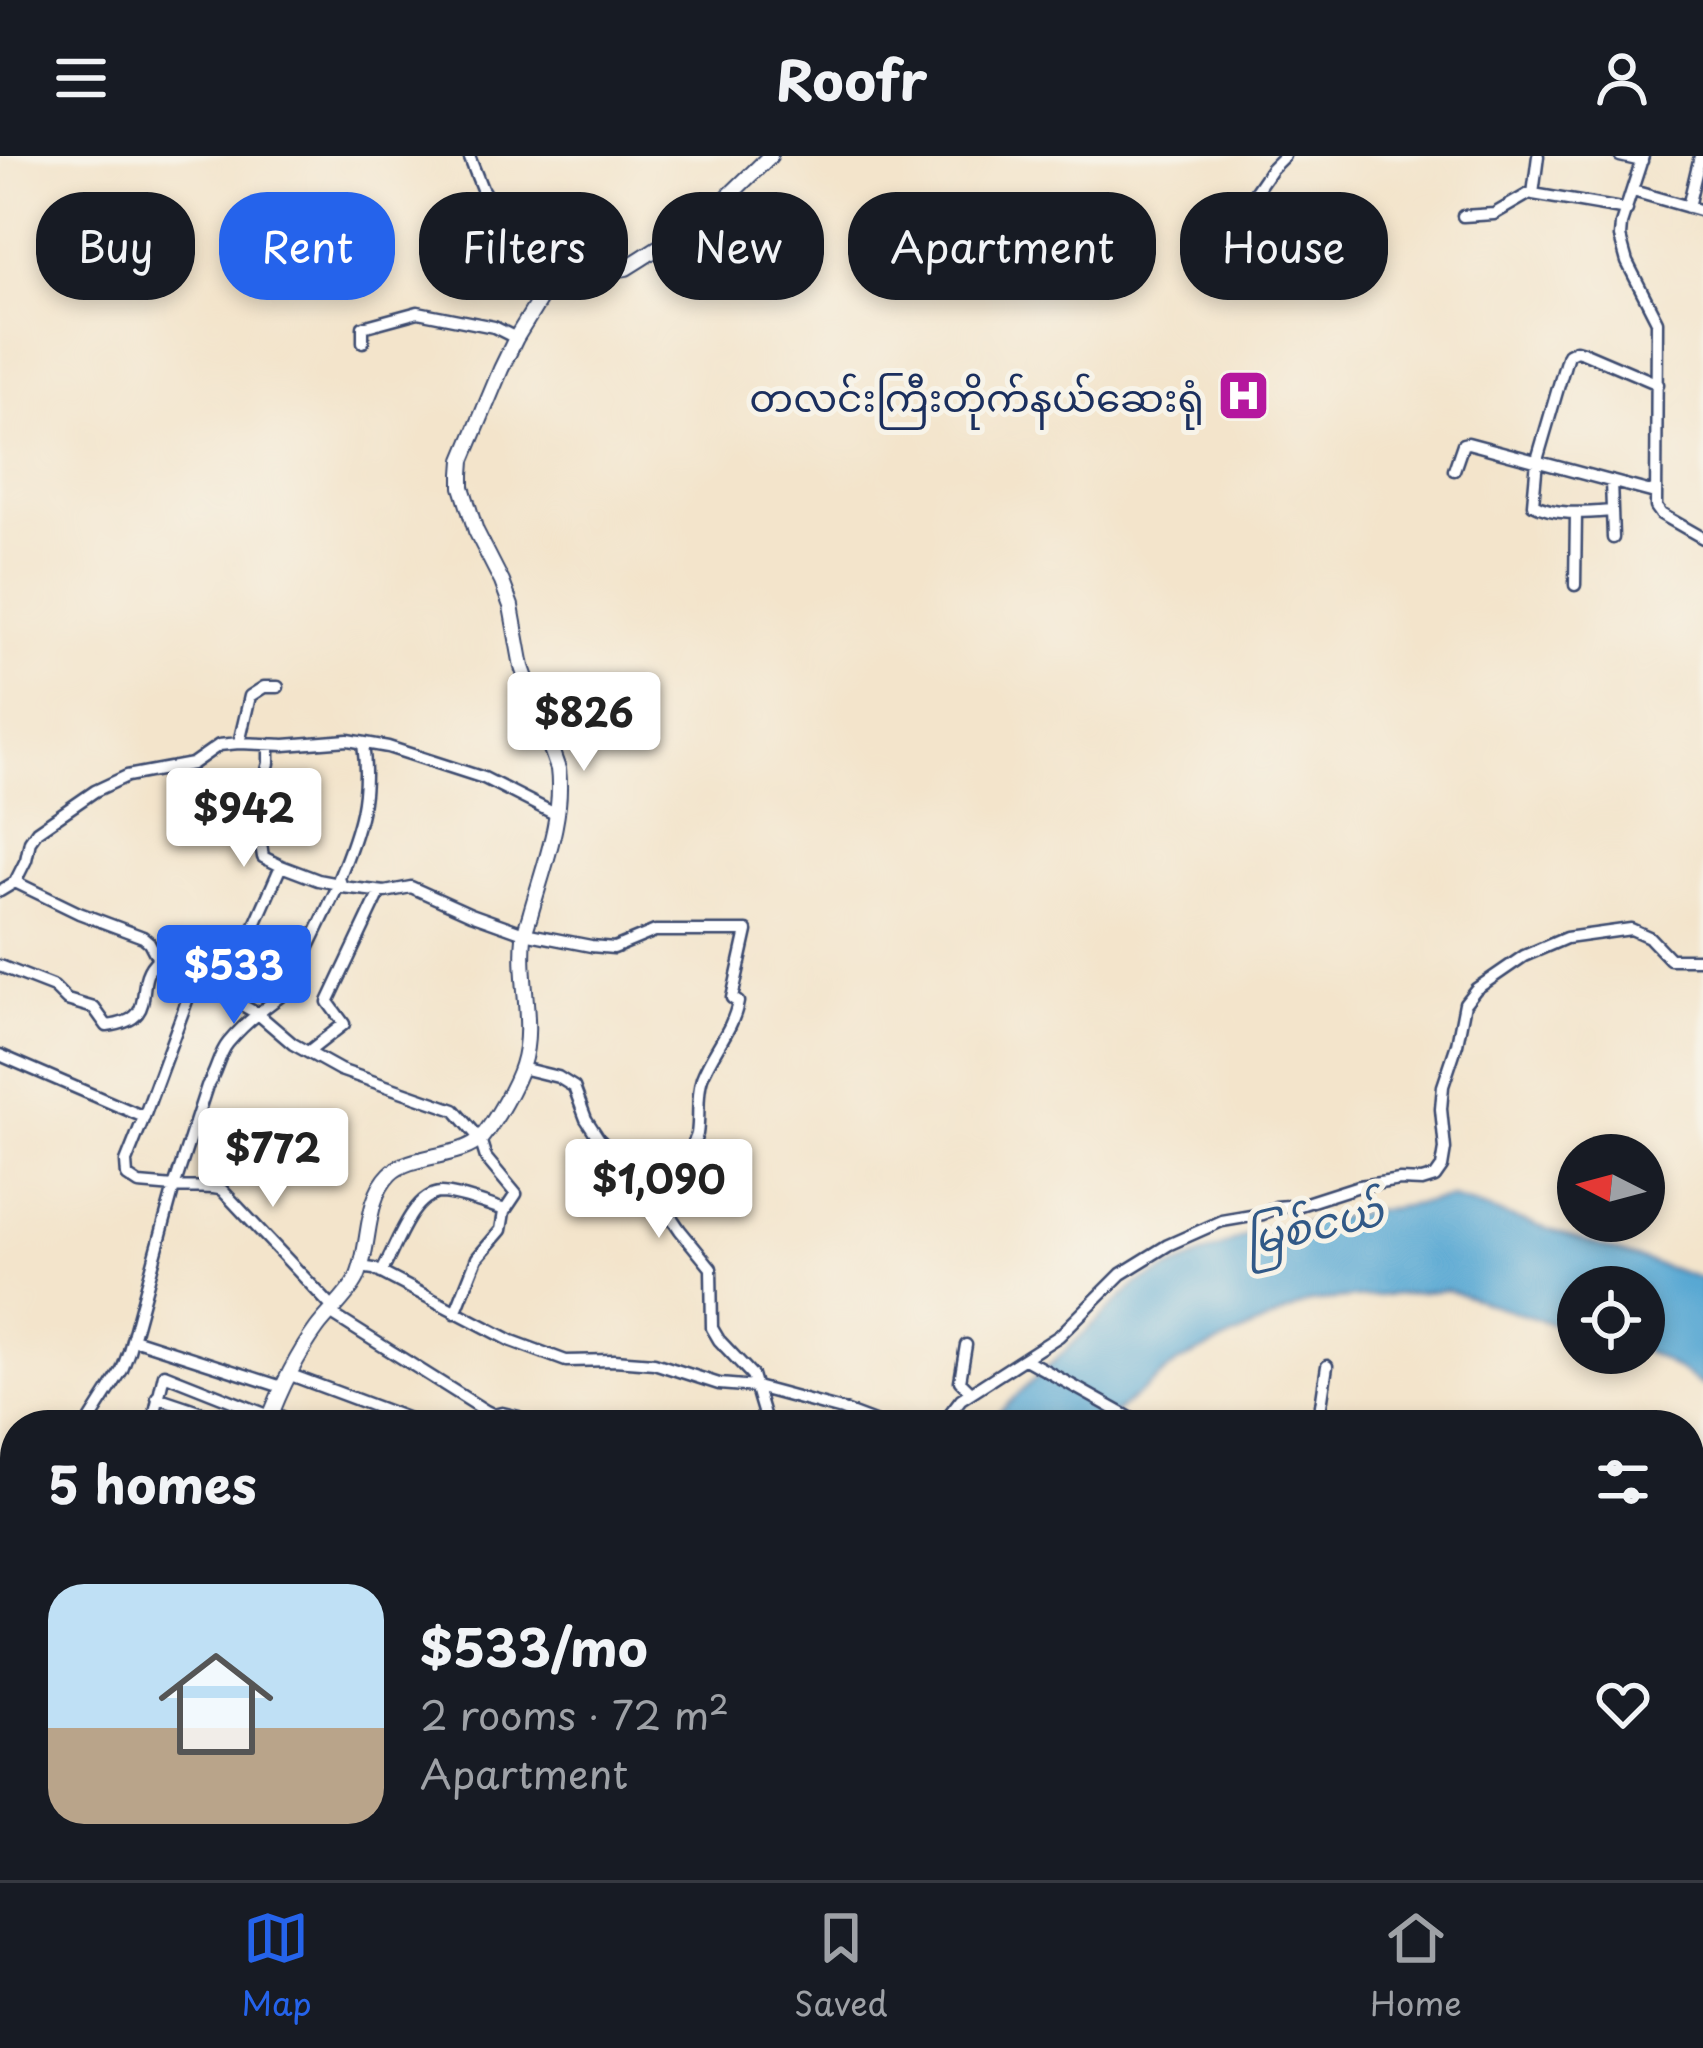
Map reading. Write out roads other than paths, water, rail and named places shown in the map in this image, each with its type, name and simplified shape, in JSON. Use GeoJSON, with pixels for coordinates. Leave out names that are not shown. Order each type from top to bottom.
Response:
{"type":"FeatureCollection","features":[{"type":"Feature","properties":{"kind":"street"},"geometry":{"type":"LineString","coordinates":[[470,156],[484,192]]}},
{"type":"Feature","properties":{"kind":"street"},"geometry":{"type":"LineString","coordinates":[[628,267],[710,214],[770,156]]}},
{"type":"Feature","properties":{"kind":"street"},"geometry":{"type":"LineString","coordinates":[[1532,192],[1538,156]]}},
{"type":"Feature","properties":{"kind":"street"},"geometry":{"type":"LineString","coordinates":[[1620,156],[1642,158],[1621,238],[1627,262],[1658,320],[1656,507],[1703,538]]}},
{"type":"Feature","properties":{"kind":"street"},"geometry":{"type":"LineString","coordinates":[[1688,207],[1700,156]]}},
{"type":"Feature","properties":{"kind":"street"},"geometry":{"type":"LineString","coordinates":[[1254,192],[1276,158]]}},
{"type":"Feature","properties":{"kind":"street"},"geometry":{"type":"LineString","coordinates":[[1633,191],[1703,211]]}},
{"type":"Feature","properties":{"kind":"street"},"geometry":{"type":"LineString","coordinates":[[1532,192],[1627,210]]}},
{"type":"Feature","properties":{"kind":"street"},"geometry":{"type":"LineString","coordinates":[[1463,216],[1494,214],[1532,192]]}},
{"type":"Feature","properties":{"kind":"street"},"geometry":{"type":"LineString","coordinates":[[272,1410],[285,1381],[356,1279],[378,1194],[392,1172],[480,1139],[521,1068],[526,1046],[524,933],[557,814],[558,769],[522,667],[511,606],[476,531],[462,487],[463,460],[516,338],[539,300]]}},
{"type":"Feature","properties":{"kind":"street"},"geometry":{"type":"LineString","coordinates":[[363,342],[363,327],[418,312],[494,327],[516,338]]}},
{"type":"Feature","properties":{"kind":"street"},"geometry":{"type":"LineString","coordinates":[[1612,511],[1576,513],[1533,504],[1537,460],[1568,354],[1583,352],[1658,384]]}},
{"type":"Feature","properties":{"kind":"street"},"geometry":{"type":"LineString","coordinates":[[1454,470],[1465,443],[1655,494]]}},
{"type":"Feature","properties":{"kind":"street"},"geometry":{"type":"LineString","coordinates":[[1611,481],[1613,538]]}},
{"type":"Feature","properties":{"kind":"street"},"geometry":{"type":"LineString","coordinates":[[1575,585],[1576,513]]}},
{"type":"Feature","properties":{"kind":"street"},"geometry":{"type":"LineString","coordinates":[[238,743],[250,696],[264,687],[278,687]]}},
{"type":"Feature","properties":{"kind":"street"},"geometry":{"type":"LineString","coordinates":[[0,891],[15,882],[37,831],[95,791],[127,776],[192,764],[219,745],[349,740],[388,747],[484,778],[557,814]]}},
{"type":"Feature","properties":{"kind":"street"},"geometry":{"type":"LineString","coordinates":[[97,1410],[122,1370],[133,1340],[207,1085],[224,1049],[258,1014],[295,986],[297,972],[339,884],[366,791],[363,743]]}},
{"type":"Feature","properties":{"kind":"street"},"geometry":{"type":"LineString","coordinates":[[269,744],[269,764],[256,811],[263,856],[281,866],[342,886],[380,892],[412,887],[524,933],[614,948],[655,931],[747,931],[732,998],[738,1001],[735,1018],[700,1085],[692,1150],[659,1199]]}},
{"type":"Feature","properties":{"kind":"street"},"geometry":{"type":"LineString","coordinates":[[224,995],[281,866]]}},
{"type":"Feature","properties":{"kind":"street"},"geometry":{"type":"LineString","coordinates":[[15,882],[143,938],[158,959],[174,963],[195,980],[258,1014],[293,1044],[352,1075],[454,1110],[480,1139],[486,1158],[516,1194],[505,1210],[501,1230],[478,1258],[455,1313]]}},
{"type":"Feature","properties":{"kind":"street"},"geometry":{"type":"LineString","coordinates":[[308,1052],[344,1024],[328,1002],[380,892]]}},
{"type":"Feature","properties":{"kind":"street"},"geometry":{"type":"LineString","coordinates":[[951,1410],[970,1392],[1031,1362],[1129,1268],[1196,1232],[1359,1186],[1435,1177],[1442,1167],[1444,1149],[1443,1086],[1466,1003],[1476,989],[1524,956],[1566,938],[1631,929],[1649,937],[1670,959],[1703,959]]}},
{"type":"Feature","properties":{"kind":"street"},"geometry":{"type":"LineString","coordinates":[[0,966],[54,987],[67,1000],[94,1008],[107,1026],[138,1012],[144,1004],[148,967],[158,959]]}},
{"type":"Feature","properties":{"kind":"street"},"geometry":{"type":"LineString","coordinates":[[195,980],[126,1162],[127,1176],[139,1184],[222,1190],[332,1311],[484,1410]]}},
{"type":"Feature","properties":{"kind":"street"},"geometry":{"type":"LineString","coordinates":[[0,1055],[144,1117]]}},
{"type":"Feature","properties":{"kind":"street"},"geometry":{"type":"LineString","coordinates":[[521,1068],[558,1077],[574,1087],[599,1139],[659,1199],[711,1268],[712,1328],[752,1375],[763,1410]]}},
{"type":"Feature","properties":{"kind":"street"},"geometry":{"type":"LineString","coordinates":[[381,1273],[422,1198],[440,1193],[505,1210]]}},
{"type":"Feature","properties":{"kind":"street"},"geometry":{"type":"LineString","coordinates":[[360,1268],[381,1273],[512,1341],[566,1361],[654,1363],[719,1384],[756,1387],[842,1410]]}},
{"type":"Feature","properties":{"kind":"street"},"geometry":{"type":"LineString","coordinates":[[133,1340],[377,1410]]}},
{"type":"Feature","properties":{"kind":"street"},"geometry":{"type":"LineString","coordinates":[[966,1345],[960,1381],[970,1392]]}},
{"type":"Feature","properties":{"kind":"street"},"geometry":{"type":"LineString","coordinates":[[1031,1362],[1115,1410]]}},
{"type":"Feature","properties":{"kind":"street"},"geometry":{"type":"LineString","coordinates":[[1320,1410],[1327,1366]]}},
{"type":"Feature","properties":{"kind":"street"},"geometry":{"type":"LineString","coordinates":[[155,1410],[164,1374],[250,1410]]}},
{"type":"Feature","properties":{"kind":"street"},"geometry":{"type":"LineString","coordinates":[[157,1397],[196,1410]]}},
{"type":"Feature","properties":{"kind":"water","name":"မြစ်ငယ်"},"geometry":{"type":"Polygon","coordinates":[[[1451,1198],[1557,1232],[1557,1242],[1588,1242],[1663,1266],[1557,1266],[1557,1325],[1446,1290],[1309,1302],[1177,1363],[1119,1410],[1001,1410],[1137,1284],[1254,1232],[1451,1198]]]}},
{"type":"Feature","properties":{"kind":"water"},"geometry":{"type":"Polygon","coordinates":[[[1665,1267],[1703,1279],[1703,1386],[1665,1362],[1665,1267]]]}},
{"type":"Feature","properties":{"kind":"place","name":"တလင်းကြီးတိုက်နယ်ဆေးရုံ"},"geometry":{"type":"Point","coordinates":[1243,395]}}]}
